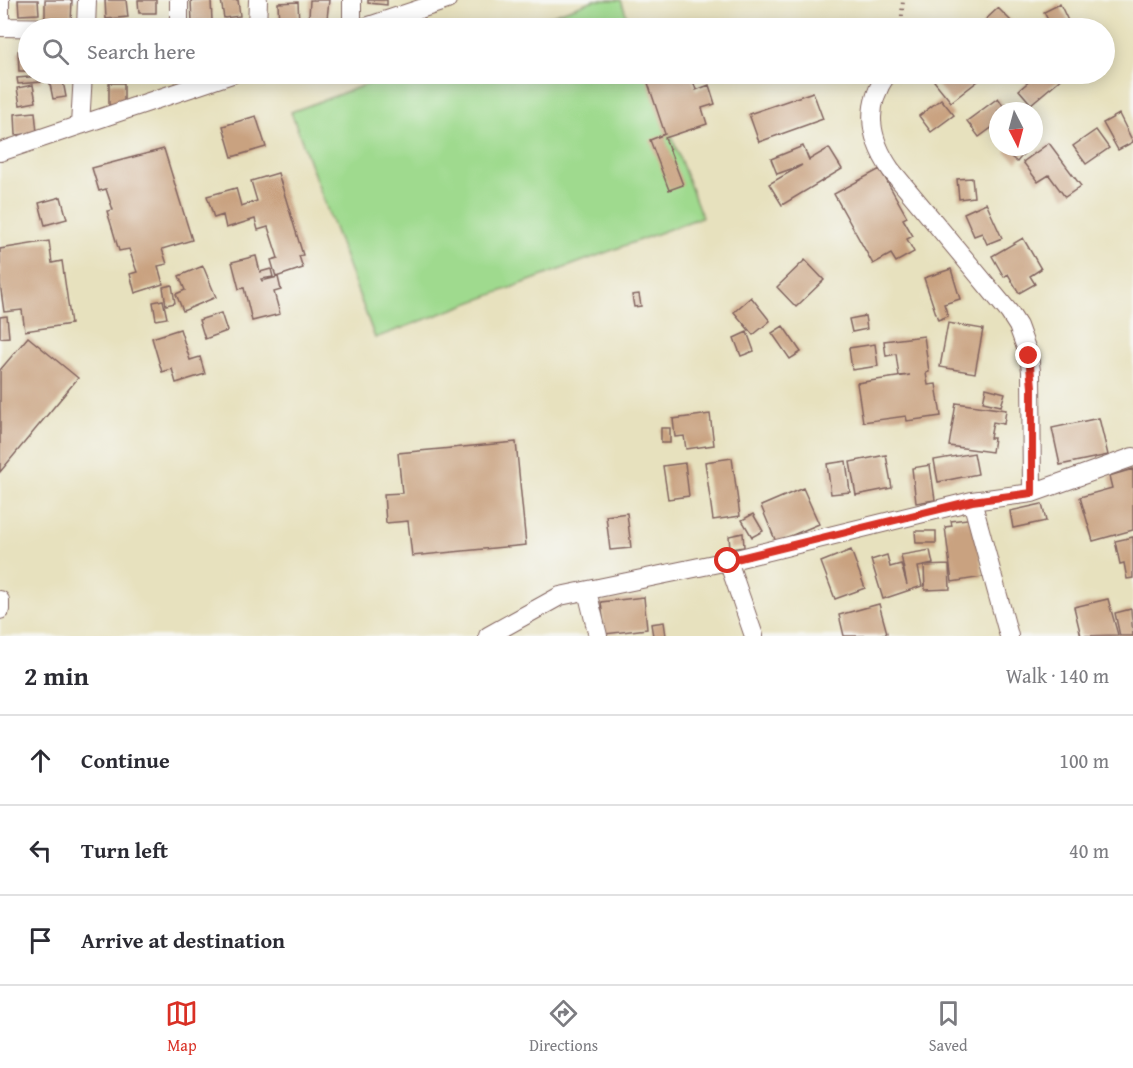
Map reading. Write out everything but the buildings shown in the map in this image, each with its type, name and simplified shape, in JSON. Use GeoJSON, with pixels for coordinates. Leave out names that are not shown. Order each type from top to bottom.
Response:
{"type":"FeatureCollection","features":[{"type":"Feature","properties":{"kind":"street"},"geometry":{"type":"LineString","coordinates":[[0,0],[0,17]]}},
{"type":"Feature","properties":{"kind":"street"},"geometry":{"type":"LineString","coordinates":[[86,18],[87,0]]}},
{"type":"Feature","properties":{"kind":"street"},"geometry":{"type":"LineString","coordinates":[[179,0],[179,18]]}},
{"type":"Feature","properties":{"kind":"street"},"geometry":{"type":"LineString","coordinates":[[257,18],[258,0]]}},
{"type":"Feature","properties":{"kind":"street"},"geometry":{"type":"LineString","coordinates":[[352,0],[352,18]]}},
{"type":"Feature","properties":{"kind":"street"},"geometry":{"type":"LineString","coordinates":[[393,18],[447,0]]}},
{"type":"Feature","properties":{"kind":"street"},"geometry":{"type":"LineString","coordinates":[[0,27],[18,27]]}},
{"type":"Feature","properties":{"kind":"street"},"geometry":{"type":"LineString","coordinates":[[80,125],[82,84]]}},
{"type":"Feature","properties":{"kind":"street"},"geometry":{"type":"LineString","coordinates":[[0,152],[202,84]]}},
{"type":"Feature","properties":{"kind":"street"},"geometry":{"type":"LineString","coordinates":[[881,84],[874,95],[872,111],[874,134],[882,157],[1010,312],[1024,341],[1029,356],[1032,387],[1032,493]]}},
{"type":"Feature","properties":{"kind":"street"},"geometry":{"type":"LineString","coordinates":[[488,636],[560,596],[728,561],[972,501],[1032,493],[1133,457]]}},
{"type":"Feature","properties":{"kind":"street"},"geometry":{"type":"LineString","coordinates":[[972,501],[1009,636]]}},
{"type":"Feature","properties":{"kind":"street"},"geometry":{"type":"LineString","coordinates":[[728,561],[754,636]]}},
{"type":"Feature","properties":{"kind":"street"},"geometry":{"type":"LineString","coordinates":[[586,591],[598,636]]}},
{"type":"Feature","properties":{"kind":"street"},"geometry":{"type":"LineString","coordinates":[[0,600],[0,610]]}},
{"type":"Feature","properties":{"kind":"path"},"geometry":{"type":"LineString","coordinates":[[902,18],[903,0]]}},
{"type":"Feature","properties":{"kind":"green space"},"geometry":{"type":"Polygon","coordinates":[[[594,0],[621,0],[627,18],[544,18],[594,0]]]}},
{"type":"Feature","properties":{"kind":"green space"},"geometry":{"type":"Polygon","coordinates":[[[368,84],[652,84],[702,217],[375,338],[291,112],[368,84]]]}},
{"type":"Feature","properties":{"kind":"route"},"geometry":{"type":"LineString","coordinates":[[728,561],[972,501],[1032,493],[1032,387],[1029,356]]}}]}
